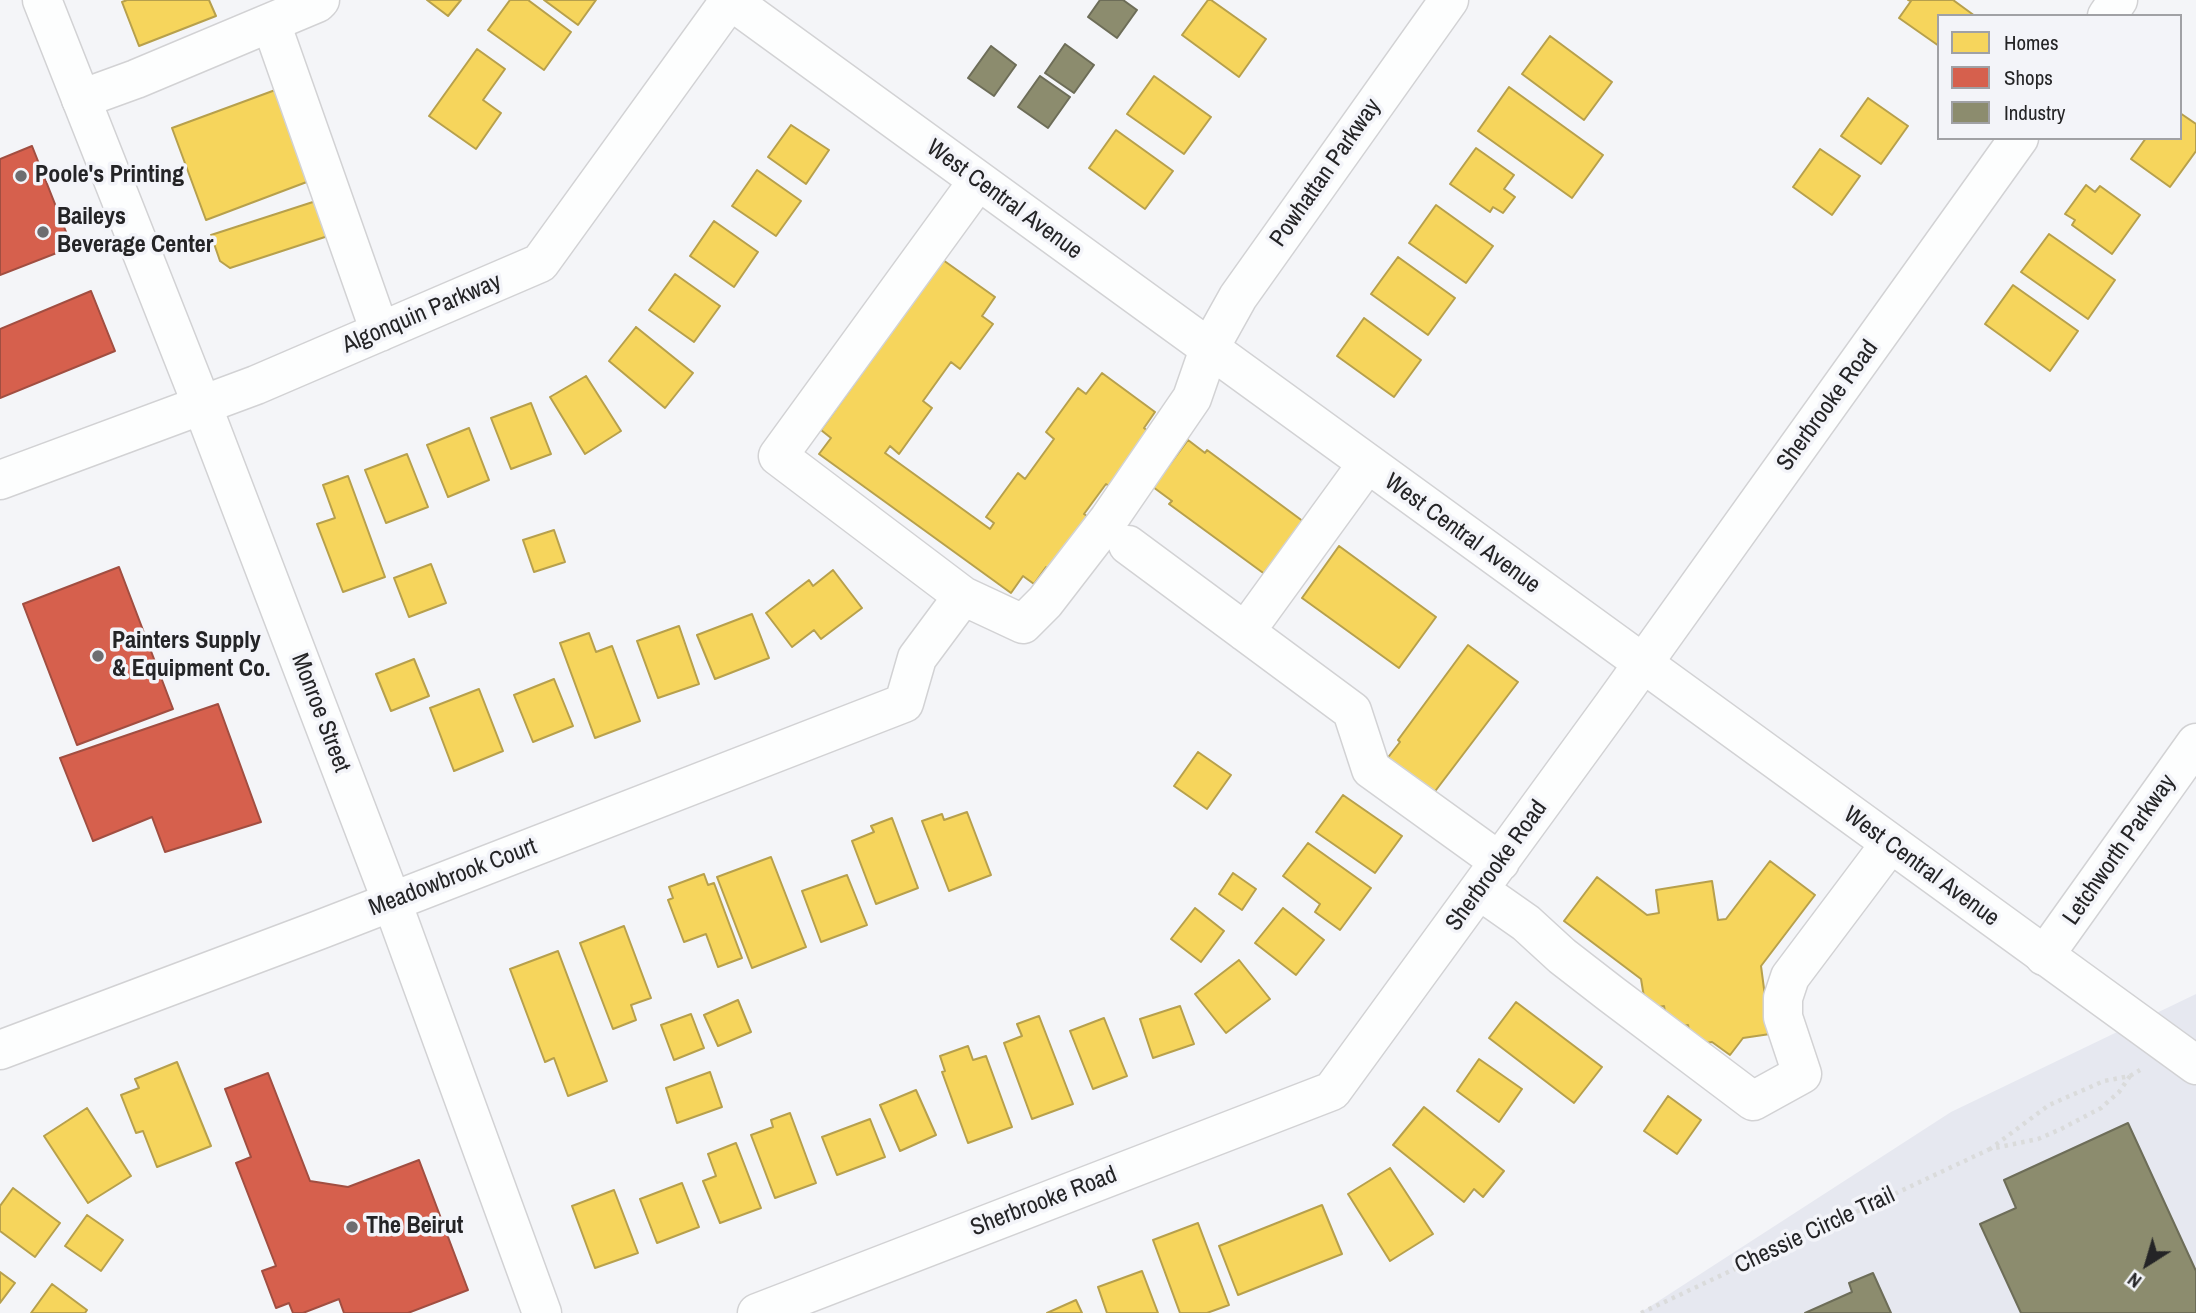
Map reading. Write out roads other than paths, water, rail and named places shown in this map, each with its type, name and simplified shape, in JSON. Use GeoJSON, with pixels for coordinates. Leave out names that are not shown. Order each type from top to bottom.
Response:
{"type":"FeatureCollection","features":[{"type":"Feature","properties":{"kind":"street","name":"Monroe Street"},"geometry":{"type":"LineString","coordinates":[[42,0],[202,405],[391,902],[542,1313]]}},
{"type":"Feature","properties":{"kind":"street"},"geometry":{"type":"LineString","coordinates":[[81,100],[271,23],[320,0]]}},
{"type":"Feature","properties":{"kind":"street","name":"West Central Avenue"},"geometry":{"type":"LineString","coordinates":[[730,0],[2196,1065]]}},
{"type":"Feature","properties":{"kind":"street","name":"Algonquin Parkway"},"geometry":{"type":"LineString","coordinates":[[0,480],[256,385],[540,263],[730,0]]}},
{"type":"Feature","properties":{"kind":"street","name":"Powhattan Parkway"},"geometry":{"type":"LineString","coordinates":[[963,596],[1023,624],[1045,602],[1109,519],[1192,398],[1209,349],[1238,297],[1449,0]]}},
{"type":"Feature","properties":{"kind":"street"},"geometry":{"type":"LineString","coordinates":[[271,23],[380,332]]}},
{"type":"Feature","properties":{"kind":"street","name":"Sherbrooke Road"},"geometry":{"type":"LineString","coordinates":[[757,1313],[1332,1091],[1490,876],[2019,140]]}},
{"type":"Feature","properties":{"kind":"street"},"geometry":{"type":"LineString","coordinates":[[963,596],[778,456],[978,181]]}},
{"type":"Feature","properties":{"kind":"street"},"geometry":{"type":"LineString","coordinates":[[1245,632],[1367,464]]}},
{"type":"Feature","properties":{"kind":"street"},"geometry":{"type":"LineString","coordinates":[[1128,544],[1352,711],[1371,769],[1490,876],[1526,923],[1611,995],[1753,1101],[1802,1074],[1783,1017],[1783,998],[1790,977],[1890,844]]}},
{"type":"Feature","properties":{"kind":"street","name":"Meadowbrook Court"},"geometry":{"type":"LineString","coordinates":[[0,1050],[905,703],[917,658],[963,596]]}},
{"type":"Feature","properties":{"kind":"street","name":"Letchworth Parkway"},"geometry":{"type":"LineString","coordinates":[[2044,956],[2196,743]]}},
{"type":"Feature","properties":{"kind":"place","name":"Poole's Printing"},"geometry":{"type":"Point","coordinates":[21,176]}},
{"type":"Feature","properties":{"kind":"place","name":"Baileys Beverage Center"},"geometry":{"type":"Point","coordinates":[43,232]}},
{"type":"Feature","properties":{"kind":"place","name":"Painters Supply & Equipment Co."},"geometry":{"type":"Point","coordinates":[98,656]}},
{"type":"Feature","properties":{"kind":"place","name":"The Beirut"},"geometry":{"type":"Point","coordinates":[352,1227]}}]}
